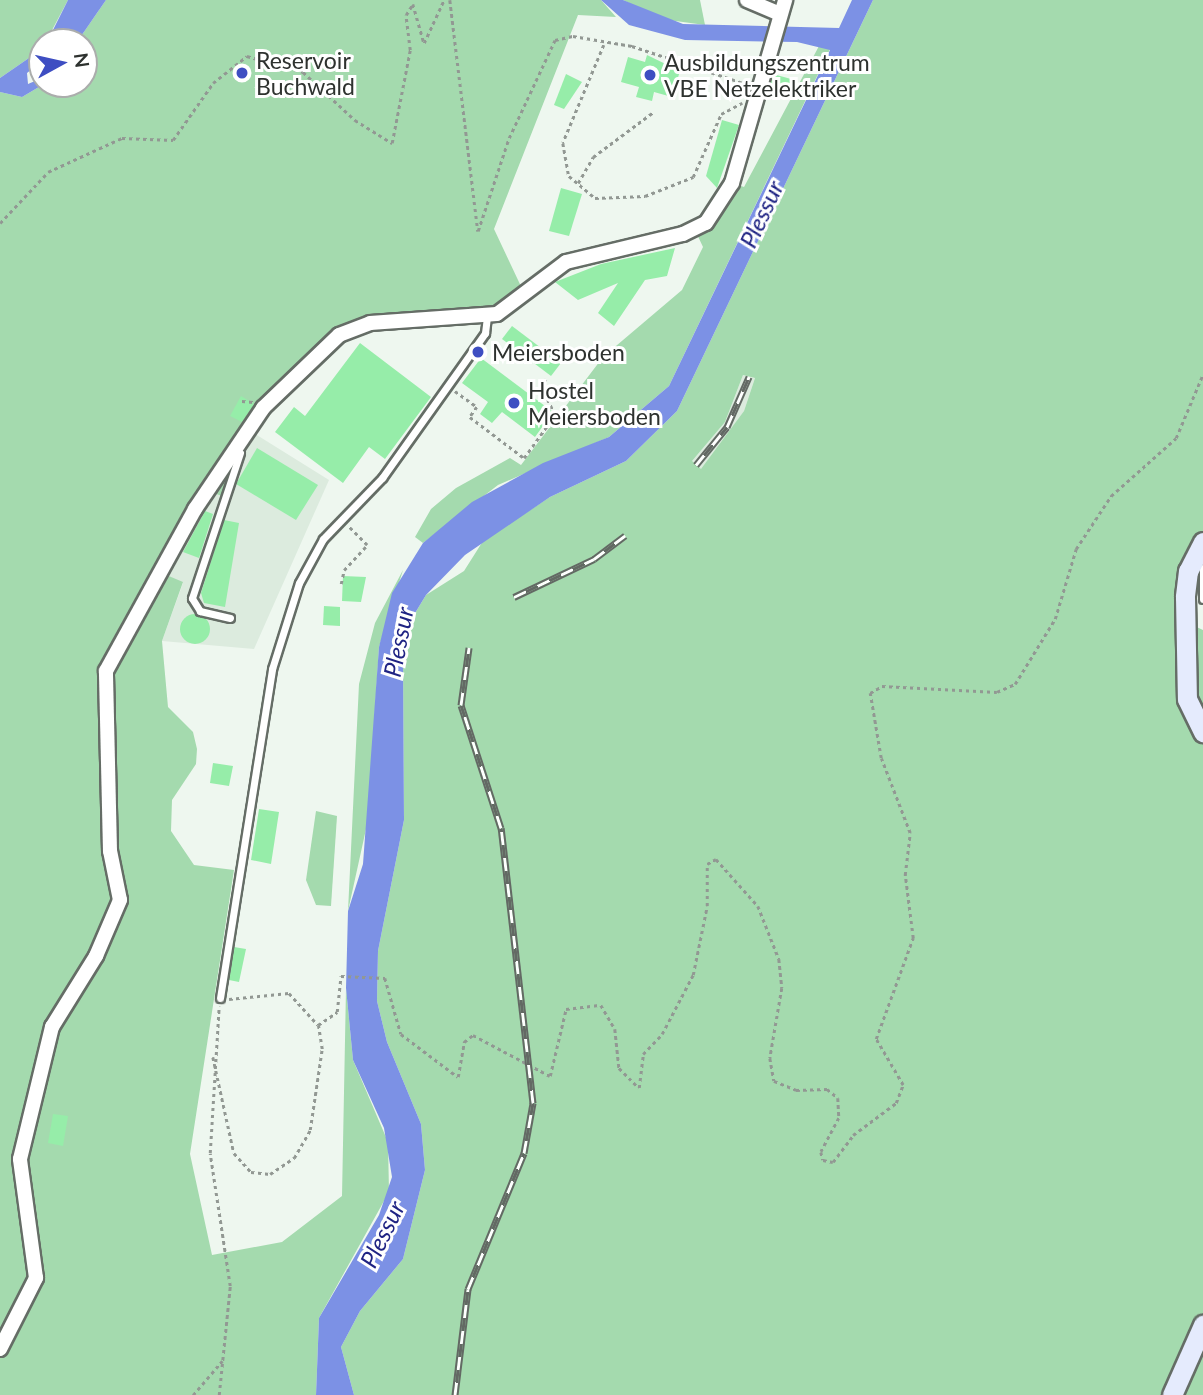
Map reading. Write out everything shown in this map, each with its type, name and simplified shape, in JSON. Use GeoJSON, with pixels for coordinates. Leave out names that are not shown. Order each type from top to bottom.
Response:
{"type":"FeatureCollection","features":[{"type":"Feature","properties":{"kind":"main road"},"geometry":{"type":"LineString","coordinates":[[1203,542],[1188,571],[1185,597],[1188,699],[1203,732]]}},
{"type":"Feature","properties":{"kind":"main road"},"geometry":{"type":"LineString","coordinates":[[1172,1395],[1203,1325]]}},
{"type":"Feature","properties":{"kind":"street"},"geometry":{"type":"LineString","coordinates":[[747,0],[779,17]]}},
{"type":"Feature","properties":{"kind":"street"},"geometry":{"type":"LineString","coordinates":[[0,1349],[36,1278],[20,1158],[52,1027],[96,956],[119,903],[110,851],[109,662],[150,600],[195,509],[251,426],[279,390],[339,335],[370,323],[488,316],[516,305],[566,262],[678,236],[706,223],[732,183],[755,93],[785,0]]}},
{"type":"Feature","properties":{"kind":"lane"},"geometry":{"type":"LineString","coordinates":[[220,998],[280,635],[310,560],[340,520],[382,478],[485,332],[488,316]]}},
{"type":"Feature","properties":{"kind":"lane"},"geometry":{"type":"LineString","coordinates":[[230,618],[200,611],[192,598],[251,426]]}},
{"type":"Feature","properties":{"kind":"lane"},"geometry":{"type":"LineString","coordinates":[[1203,568],[1203,599]]}},
{"type":"Feature","properties":{"kind":"path"},"geometry":{"type":"LineString","coordinates":[[414,2],[423,44],[444,0]]}},
{"type":"Feature","properties":{"kind":"path"},"geometry":{"type":"LineString","coordinates":[[450,0],[478,231],[549,48],[569,36],[604,45],[640,48],[755,93]]}},
{"type":"Feature","properties":{"kind":"path"},"geometry":{"type":"LineString","coordinates":[[0,223],[48,172],[122,138],[173,140],[213,83],[247,56],[303,72],[355,120],[392,143],[410,50],[405,16],[414,2]]}},
{"type":"Feature","properties":{"kind":"path"},"geometry":{"type":"LineString","coordinates":[[604,45],[563,142],[566,170],[578,183],[604,201],[645,196],[687,180],[702,166],[723,112],[755,93]]}},
{"type":"Feature","properties":{"kind":"path"},"geometry":{"type":"LineString","coordinates":[[578,183],[596,154],[652,113]]}},
{"type":"Feature","properties":{"kind":"path"},"geometry":{"type":"LineString","coordinates":[[318,1025],[337,1012],[341,976],[382,978],[389,982],[401,1034],[456,1077],[464,1042],[473,1035],[550,1076],[566,1009],[597,1004],[614,1026],[619,1068],[639,1088],[643,1054],[661,1035],[691,979],[695,942],[707,906],[707,864],[716,859],[752,897],[777,951],[783,981],[770,1058],[774,1081],[796,1090],[827,1089],[838,1098],[839,1118],[821,1152],[823,1160],[833,1162],[853,1135],[896,1103],[903,1085],[876,1040],[913,938],[905,875],[910,833],[881,758],[870,693],[882,686],[997,692],[1015,684],[1055,619],[1076,549],[1111,496],[1176,438],[1203,374]]}},
{"type":"Feature","properties":{"kind":"path"},"geometry":{"type":"LineString","coordinates":[[447,385],[477,407],[470,417],[524,457],[555,415],[540,386],[546,379]]}},
{"type":"Feature","properties":{"kind":"path"},"geometry":{"type":"LineString","coordinates":[[242,401],[255,403]]}},
{"type":"Feature","properties":{"kind":"path"},"geometry":{"type":"LineString","coordinates":[[340,520],[367,545],[344,570],[341,584]]}},
{"type":"Feature","properties":{"kind":"path"},"geometry":{"type":"LineString","coordinates":[[212,1051],[234,1153],[251,1172],[270,1174],[299,1152],[313,1122],[318,1025],[289,993],[220,998],[212,1051],[210,1153],[230,1272],[219,1395]]}},
{"type":"Feature","properties":{"kind":"path"},"geometry":{"type":"LineString","coordinates":[[193,1395],[222,1360]]}},
{"type":"Feature","properties":{"kind":"shaded area"},"geometry":{"type":"Polygon","coordinates":[[[743,375],[755,378],[744,411],[702,470],[691,462],[725,422],[743,375]]]}},
{"type":"Feature","properties":{"kind":"shaded area"},"geometry":{"type":"Polygon","coordinates":[[[249,430],[329,480],[254,649],[162,641],[183,583],[164,574],[207,491],[224,497],[249,430]]]}},
{"type":"Feature","properties":{"kind":"green space"},"geometry":{"type":"Polygon","coordinates":[[[0,0],[68,0],[53,28],[28,28],[28,59],[0,78],[0,0]]]}},
{"type":"Feature","properties":{"kind":"green space"},"geometry":{"type":"Polygon","coordinates":[[[106,0],[601,0],[616,17],[578,15],[494,229],[526,297],[516,305],[350,330],[251,426],[225,497],[207,491],[164,574],[183,582],[162,641],[168,707],[193,732],[197,749],[196,764],[172,800],[171,831],[194,865],[234,870],[190,1154],[212,1255],[282,1242],[342,1196],[346,988],[353,1060],[388,1142],[389,1192],[319,1318],[316,1395],[0,1395],[0,92],[22,97],[28,93],[28,98],[98,98],[98,28],[87,28],[106,0]]]}},
{"type":"Feature","properties":{"kind":"green space"},"geometry":{"type":"Polygon","coordinates":[[[623,0],[700,0],[705,25],[661,19],[623,0]]]}},
{"type":"Feature","properties":{"kind":"green space"},"geometry":{"type":"Polygon","coordinates":[[[873,0],[1203,0],[1203,542],[1188,623],[1203,630],[1203,1395],[354,1395],[341,1347],[360,1311],[403,1259],[425,1170],[421,1124],[387,1042],[377,1001],[378,951],[404,820],[403,660],[409,623],[426,595],[464,571],[483,541],[550,497],[626,461],[677,411],[873,0]],[[743,375],[725,422],[692,461],[701,469],[744,411],[755,378],[743,375]]]}},
{"type":"Feature","properties":{"kind":"green space"},"geometry":{"type":"Polygon","coordinates":[[[819,46],[830,49],[669,386],[609,437],[498,485],[423,543],[415,537],[431,509],[456,488],[510,458],[521,465],[603,357],[682,290],[703,247],[695,230],[732,183],[744,187],[819,46]]]}},
{"type":"Feature","properties":{"kind":"green space"},"geometry":{"type":"Polygon","coordinates":[[[403,570],[379,647],[368,820],[348,911],[359,684],[375,623],[403,570]]]}},
{"type":"Feature","properties":{"kind":"green space"},"geometry":{"type":"Polygon","coordinates":[[[316,811],[337,816],[331,906],[316,905],[306,880],[316,811]]]}},
{"type":"Feature","properties":{"kind":"water"},"geometry":{"type":"Polygon","coordinates":[[[68,0],[106,0],[87,28],[54,28],[68,0]]]}},
{"type":"Feature","properties":{"kind":"water","name":"Plessur"},"geometry":{"type":"Polygon","coordinates":[[[601,0],[623,0],[683,24],[839,28],[852,0],[873,0],[677,411],[626,461],[550,497],[465,555],[426,595],[409,623],[403,660],[404,820],[378,951],[377,1001],[387,1042],[421,1124],[425,1170],[403,1259],[360,1311],[341,1347],[354,1395],[316,1395],[319,1318],[379,1215],[392,1177],[384,1128],[353,1060],[346,988],[348,911],[363,864],[379,647],[392,593],[423,543],[472,502],[543,463],[609,437],[669,386],[830,50],[797,42],[685,40],[629,25],[601,0]]]}},
{"type":"Feature","properties":{"kind":"water"},"geometry":{"type":"Polygon","coordinates":[[[28,59],[28,93],[22,97],[0,92],[0,78],[28,59]]]}},
{"type":"Feature","properties":{"kind":"building","name":"Ausbildungszentrum VBE Netzelektriker"},"geometry":{"type":"Polygon","coordinates":[[[647,55],[680,71],[672,97],[654,92],[652,101],[636,97],[639,87],[621,82],[628,57],[645,62],[647,55]]]}},
{"type":"Feature","properties":{"kind":"building"},"geometry":{"type":"Polygon","coordinates":[[[566,74],[582,82],[564,109],[554,105],[566,74]]]}},
{"type":"Feature","properties":{"kind":"building"},"geometry":{"type":"Polygon","coordinates":[[[773,74],[791,79],[786,98],[768,93],[773,74]]]}},
{"type":"Feature","properties":{"kind":"building"},"geometry":{"type":"Polygon","coordinates":[[[722,120],[739,125],[717,188],[706,176],[722,120]]]}},
{"type":"Feature","properties":{"kind":"building"},"geometry":{"type":"Polygon","coordinates":[[[561,188],[582,194],[569,236],[549,231],[561,188]]]}},
{"type":"Feature","properties":{"kind":"building"},"geometry":{"type":"Polygon","coordinates":[[[675,248],[667,276],[645,280],[614,326],[598,313],[618,283],[578,300],[555,282],[601,264],[675,248]]]}},
{"type":"Feature","properties":{"kind":"building"},"geometry":{"type":"Polygon","coordinates":[[[512,326],[561,363],[551,376],[502,339],[512,326]]]}},
{"type":"Feature","properties":{"kind":"building"},"geometry":{"type":"Polygon","coordinates":[[[360,343],[431,397],[385,459],[369,447],[343,483],[275,432],[294,407],[305,416],[360,343]]]}},
{"type":"Feature","properties":{"kind":"building"},"geometry":{"type":"Polygon","coordinates":[[[481,358],[553,412],[535,437],[502,412],[492,423],[480,414],[488,402],[462,383],[481,358]]]}},
{"type":"Feature","properties":{"kind":"building"},"geometry":{"type":"Polygon","coordinates":[[[241,396],[254,404],[242,422],[230,416],[241,396]]]}},
{"type":"Feature","properties":{"kind":"building"},"geometry":{"type":"Polygon","coordinates":[[[257,448],[318,485],[296,520],[236,484],[257,448]]]}},
{"type":"Feature","properties":{"kind":"building"},"geometry":{"type":"Polygon","coordinates":[[[205,511],[213,514],[199,558],[183,552],[205,511]]]}},
{"type":"Feature","properties":{"kind":"building"},"geometry":{"type":"Polygon","coordinates":[[[224,520],[239,523],[225,607],[204,603],[201,593],[224,520]]]}},
{"type":"Feature","properties":{"kind":"building"},"geometry":{"type":"Polygon","coordinates":[[[343,576],[366,577],[361,602],[342,601],[343,576]]]}},
{"type":"Feature","properties":{"kind":"building"},"geometry":{"type":"Polygon","coordinates":[[[324,606],[340,607],[340,626],[323,625],[324,606]]]}},
{"type":"Feature","properties":{"kind":"building"},"geometry":{"type":"Polygon","coordinates":[[[195,614],[201,615],[209,623],[209,635],[201,643],[195,644],[189,643],[181,635],[180,629],[181,623],[189,615],[195,614]]]}},
{"type":"Feature","properties":{"kind":"building"},"geometry":{"type":"Polygon","coordinates":[[[213,763],[233,766],[229,786],[210,783],[213,763]]]}},
{"type":"Feature","properties":{"kind":"building"},"geometry":{"type":"Polygon","coordinates":[[[259,809],[279,812],[271,864],[251,860],[259,809]]]}},
{"type":"Feature","properties":{"kind":"building"},"geometry":{"type":"Polygon","coordinates":[[[234,947],[246,949],[239,982],[229,980],[234,947]]]}},
{"type":"Feature","properties":{"kind":"building"},"geometry":{"type":"Polygon","coordinates":[[[53,1114],[68,1116],[63,1146],[48,1143],[53,1114]]]}},
{"type":"Feature","properties":{"kind":"railway"},"geometry":{"type":"LineString","coordinates":[[696,465],[727,427],[749,377]]}},
{"type":"Feature","properties":{"kind":"railway"},"geometry":{"type":"LineString","coordinates":[[514,597],[594,559],[625,536]]}},
{"type":"Feature","properties":{"kind":"railway"},"geometry":{"type":"LineString","coordinates":[[455,1395],[468,1289],[524,1153],[533,1103],[501,828],[461,705],[469,648]]}},
{"type":"Feature","properties":{"kind":"place","name":"Reservoir Buchwald"},"geometry":{"type":"Point","coordinates":[242,73]}},
{"type":"Feature","properties":{"kind":"place","name":"Ausbildungszentrum VBE Netzelektriker"},"geometry":{"type":"Point","coordinates":[650,75]}},
{"type":"Feature","properties":{"kind":"place","name":"Meiersboden"},"geometry":{"type":"Point","coordinates":[478,352]}},
{"type":"Feature","properties":{"kind":"place","name":"Hostel Meiersboden"},"geometry":{"type":"Point","coordinates":[514,403]}}]}
